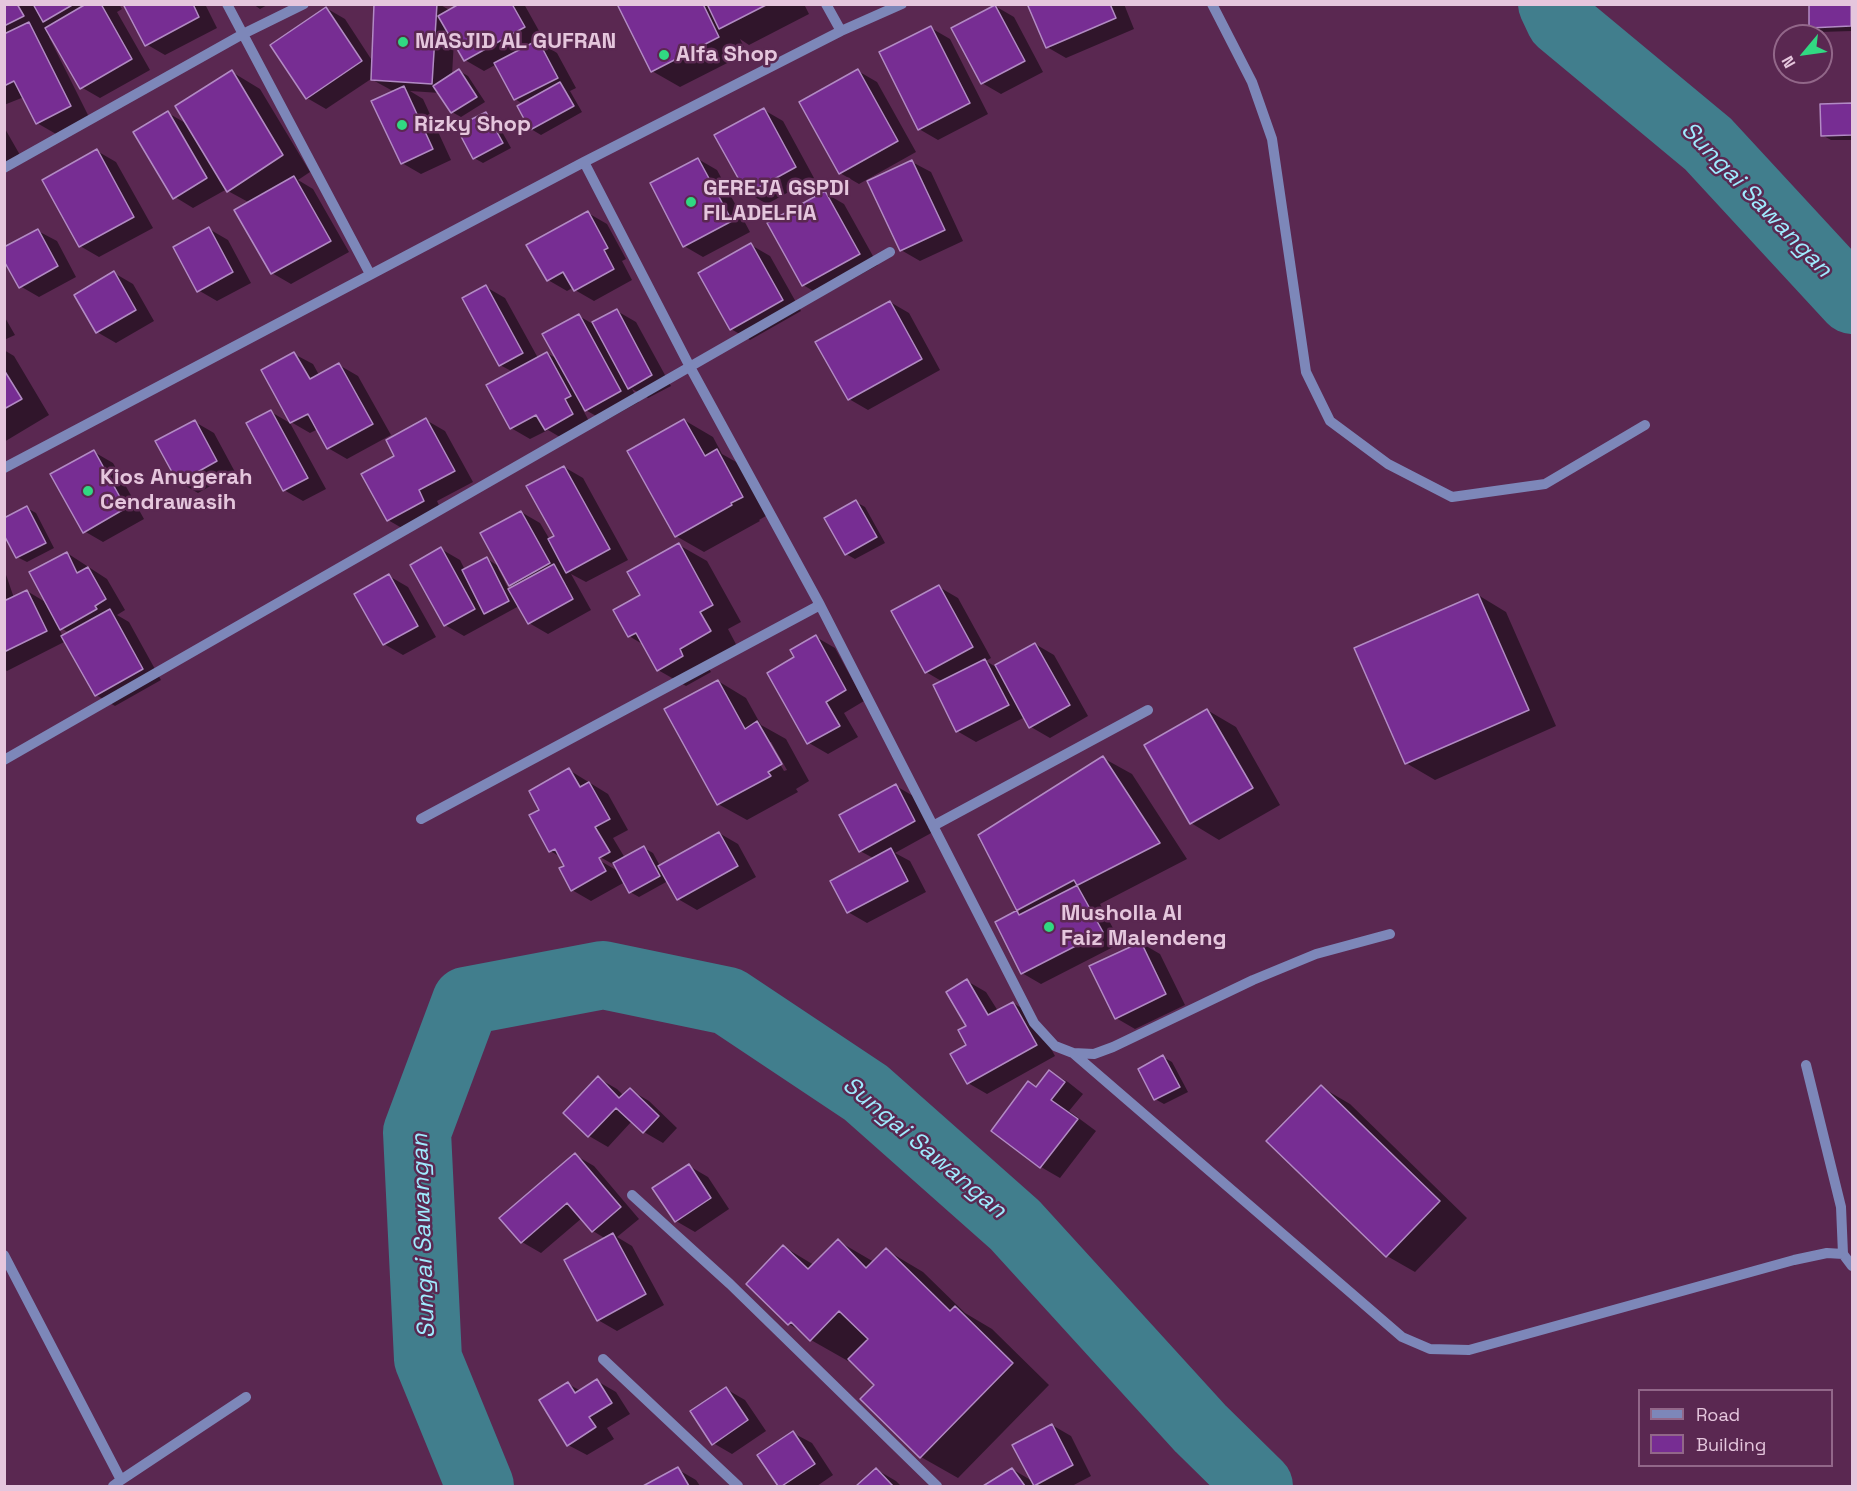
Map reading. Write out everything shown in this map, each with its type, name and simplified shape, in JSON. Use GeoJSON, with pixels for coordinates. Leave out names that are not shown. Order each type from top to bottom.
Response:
{"type":"FeatureCollection","features":[{"type":"Feature","properties":{"kind":"street"},"geometry":{"type":"LineString","coordinates":[[227,4],[370,274]]}},
{"type":"Feature","properties":{"kind":"street"},"geometry":{"type":"LineString","coordinates":[[4,168],[243,34],[304,4]]}},
{"type":"Feature","properties":{"kind":"street"},"geometry":{"type":"LineString","coordinates":[[826,4],[840,31]]}},
{"type":"Feature","properties":{"kind":"street"},"geometry":{"type":"LineString","coordinates":[[4,468],[584,162],[840,31],[902,4]]}},
{"type":"Feature","properties":{"kind":"street"},"geometry":{"type":"LineString","coordinates":[[1212,4],[1252,82],[1272,139],[1306,372],[1330,421],[1388,464],[1452,497],[1545,484],[1645,425]]}},
{"type":"Feature","properties":{"kind":"street"},"geometry":{"type":"LineString","coordinates":[[584,162],[690,367],[820,605],[1034,1023],[1055,1046],[1073,1053],[1094,1054],[1253,980],[1316,954],[1390,934]]}},
{"type":"Feature","properties":{"kind":"street"},"geometry":{"type":"LineString","coordinates":[[4,760],[890,252]]}},
{"type":"Feature","properties":{"kind":"street"},"geometry":{"type":"LineString","coordinates":[[421,819],[820,605]]}},
{"type":"Feature","properties":{"kind":"street"},"geometry":{"type":"LineString","coordinates":[[933,826],[1148,710]]}},
{"type":"Feature","properties":{"kind":"street"},"geometry":{"type":"LineString","coordinates":[[1073,1053],[1402,1337],[1430,1349],[1469,1350],[1794,1260],[1827,1252],[1843,1254]]}},
{"type":"Feature","properties":{"kind":"street"},"geometry":{"type":"LineString","coordinates":[[1806,1065],[1841,1207],[1843,1254],[1852,1266]]}},
{"type":"Feature","properties":{"kind":"street"},"geometry":{"type":"LineString","coordinates":[[632,1195],[729,1284],[936,1486]]}},
{"type":"Feature","properties":{"kind":"street"},"geometry":{"type":"LineString","coordinates":[[4,1255],[117,1483],[246,1397]]}},
{"type":"Feature","properties":{"kind":"street"},"geometry":{"type":"LineString","coordinates":[[603,1359],[738,1486]]}},
{"type":"Feature","properties":{"kind":"building"},"geometry":{"type":"Polygon","coordinates":[[[4,4],[17,4],[24,16],[4,26],[4,4]]]}},
{"type":"Feature","properties":{"kind":"building"},"geometry":{"type":"Polygon","coordinates":[[[33,4],[74,4],[43,22],[33,4]]]}},
{"type":"Feature","properties":{"kind":"building"},"geometry":{"type":"Polygon","coordinates":[[[86,4],[101,4],[132,59],[80,89],[45,28],[86,4]]]}},
{"type":"Feature","properties":{"kind":"building"},"geometry":{"type":"Polygon","coordinates":[[[123,4],[193,4],[199,17],[145,46],[123,4]]]}},
{"type":"Feature","properties":{"kind":"building","name":"MASJID AL GUFRAN"},"geometry":{"type":"Polygon","coordinates":[[[374,4],[437,4],[432,84],[371,80],[374,4]]]}},
{"type":"Feature","properties":{"kind":"building"},"geometry":{"type":"Polygon","coordinates":[[[459,4],[512,4],[525,27],[464,61],[438,16],[459,4]]]}},
{"type":"Feature","properties":{"kind":"building","name":"Alfa Shop"},"geometry":{"type":"Polygon","coordinates":[[[617,4],[703,4],[719,37],[651,72],[617,4]]]}},
{"type":"Feature","properties":{"kind":"building"},"geometry":{"type":"Polygon","coordinates":[[[707,4],[768,4],[719,29],[707,4]]]}},
{"type":"Feature","properties":{"kind":"building"},"geometry":{"type":"Polygon","coordinates":[[[1031,4],[1110,4],[1116,18],[1046,48],[1028,6],[1031,4]]]}},
{"type":"Feature","properties":{"kind":"building"},"geometry":{"type":"Polygon","coordinates":[[[1809,4],[1851,4],[1851,26],[1809,24],[1809,4]]]}},
{"type":"Feature","properties":{"kind":"building"},"geometry":{"type":"Polygon","coordinates":[[[995,5],[1025,61],[981,84],[951,28],[995,5]]]}},
{"type":"Feature","properties":{"kind":"building"},"geometry":{"type":"Polygon","coordinates":[[[326,7],[362,61],[306,99],[270,45],[326,7]]]}},
{"type":"Feature","properties":{"kind":"building"},"geometry":{"type":"Polygon","coordinates":[[[29,22],[71,106],[36,124],[14,81],[4,86],[4,34],[29,22]]]}},
{"type":"Feature","properties":{"kind":"building"},"geometry":{"type":"Polygon","coordinates":[[[931,26],[970,103],[918,130],[879,52],[931,26]]]}},
{"type":"Feature","properties":{"kind":"building"},"geometry":{"type":"Polygon","coordinates":[[[538,40],[558,78],[514,100],[494,63],[538,40]]]}},
{"type":"Feature","properties":{"kind":"building"},"geometry":{"type":"Polygon","coordinates":[[[459,69],[477,97],[451,113],[433,86],[459,69]]]}},
{"type":"Feature","properties":{"kind":"building"},"geometry":{"type":"Polygon","coordinates":[[[858,69],[898,141],[839,174],[799,102],[858,69]]]}},
{"type":"Feature","properties":{"kind":"building"},"geometry":{"type":"Polygon","coordinates":[[[232,70],[283,155],[227,192],[175,106],[232,70]]]}},
{"type":"Feature","properties":{"kind":"building"},"geometry":{"type":"Polygon","coordinates":[[[560,82],[574,106],[530,130],[517,106],[560,82]]]}},
{"type":"Feature","properties":{"kind":"building","name":"Rizky Shop"},"geometry":{"type":"Polygon","coordinates":[[[404,86],[433,149],[401,164],[371,101],[404,86]]]}},
{"type":"Feature","properties":{"kind":"building"},"geometry":{"type":"Polygon","coordinates":[[[1852,103],[1852,135],[1821,136],[1820,104],[1852,103]]]}},
{"type":"Feature","properties":{"kind":"building"},"geometry":{"type":"Polygon","coordinates":[[[764,108],[796,167],[747,194],[714,135],[764,108]]]}},
{"type":"Feature","properties":{"kind":"building"},"geometry":{"type":"Polygon","coordinates":[[[168,111],[207,178],[173,199],[133,132],[168,111]]]}},
{"type":"Feature","properties":{"kind":"building"},"geometry":{"type":"Polygon","coordinates":[[[486,112],[503,143],[473,159],[456,127],[486,112]]]}},
{"type":"Feature","properties":{"kind":"building"},"geometry":{"type":"Polygon","coordinates":[[[97,149],[134,217],[79,247],[42,180],[97,149]]]}},
{"type":"Feature","properties":{"kind":"building","name":"GEREJA GSPDI FILADELFIA"},"geometry":{"type":"Polygon","coordinates":[[[698,158],[732,221],[683,247],[650,183],[698,158]]]}},
{"type":"Feature","properties":{"kind":"building"},"geometry":{"type":"Polygon","coordinates":[[[912,160],[945,230],[900,251],[867,181],[912,160]]]}},
{"type":"Feature","properties":{"kind":"building"},"geometry":{"type":"Polygon","coordinates":[[[294,176],[331,241],[271,274],[234,210],[294,176]]]}},
{"type":"Feature","properties":{"kind":"building"},"geometry":{"type":"Polygon","coordinates":[[[825,191],[860,254],[802,286],[767,223],[825,191]]]}},
{"type":"Feature","properties":{"kind":"building"},"geometry":{"type":"Polygon","coordinates":[[[588,211],[608,248],[604,250],[614,269],[574,291],[563,272],[547,281],[526,245],[588,211]]]}},
{"type":"Feature","properties":{"kind":"building"},"geometry":{"type":"Polygon","coordinates":[[[209,227],[233,272],[197,292],[173,247],[209,227]]]}},
{"type":"Feature","properties":{"kind":"building"},"geometry":{"type":"Polygon","coordinates":[[[38,229],[58,266],[19,288],[4,261],[4,247],[38,229]]]}},
{"type":"Feature","properties":{"kind":"building"},"geometry":{"type":"Polygon","coordinates":[[[751,243],[783,300],[730,330],[698,273],[751,243]]]}},
{"type":"Feature","properties":{"kind":"building"},"geometry":{"type":"Polygon","coordinates":[[[114,271],[136,310],[96,333],[74,295],[114,271]]]}},
{"type":"Feature","properties":{"kind":"building"},"geometry":{"type":"Polygon","coordinates":[[[486,285],[523,353],[499,366],[462,298],[486,285]]]}},
{"type":"Feature","properties":{"kind":"building"},"geometry":{"type":"Polygon","coordinates":[[[890,301],[922,359],[848,400],[815,342],[890,301]]]}},
{"type":"Feature","properties":{"kind":"building"},"geometry":{"type":"Polygon","coordinates":[[[617,309],[652,375],[628,389],[592,322],[617,309]]]}},
{"type":"Feature","properties":{"kind":"building"},"geometry":{"type":"Polygon","coordinates":[[[579,314],[621,391],[585,411],[542,334],[579,314]]]}},
{"type":"Feature","properties":{"kind":"building"},"geometry":{"type":"Polygon","coordinates":[[[294,352],[310,379],[339,363],[373,424],[327,449],[308,414],[290,423],[261,370],[294,352]]]}},
{"type":"Feature","properties":{"kind":"building"},"geometry":{"type":"Polygon","coordinates":[[[547,352],[571,396],[565,399],[573,414],[545,430],[536,415],[510,429],[486,385],[547,352]]]}},
{"type":"Feature","properties":{"kind":"building"},"geometry":{"type":"Polygon","coordinates":[[[4,370],[22,399],[4,409],[4,370]]]}},
{"type":"Feature","properties":{"kind":"building"},"geometry":{"type":"Polygon","coordinates":[[[271,410],[308,478],[283,491],[246,423],[271,410]]]}},
{"type":"Feature","properties":{"kind":"building"},"geometry":{"type":"Polygon","coordinates":[[[426,418],[455,471],[419,490],[424,501],[387,521],[361,474],[394,456],[386,440],[426,418]]]}},
{"type":"Feature","properties":{"kind":"building"},"geometry":{"type":"Polygon","coordinates":[[[684,419],[705,456],[717,449],[743,497],[675,537],[627,451],[684,419]]]}},
{"type":"Feature","properties":{"kind":"building"},"geometry":{"type":"Polygon","coordinates":[[[195,420],[217,461],[178,483],[155,441],[195,420]]]}},
{"type":"Feature","properties":{"kind":"building","name":"Kios Anugerah Cendrawasih"},"geometry":{"type":"Polygon","coordinates":[[[94,450],[126,508],[83,533],[50,474],[94,450]]]}},
{"type":"Feature","properties":{"kind":"building"},"geometry":{"type":"Polygon","coordinates":[[[564,466],[610,549],[566,573],[548,539],[554,536],[526,486],[564,466]]]}},
{"type":"Feature","properties":{"kind":"building"},"geometry":{"type":"Polygon","coordinates":[[[856,500],[877,537],[845,555],[824,518],[856,500]]]}},
{"type":"Feature","properties":{"kind":"building"},"geometry":{"type":"Polygon","coordinates":[[[27,506],[46,543],[16,558],[4,535],[4,518],[27,506]]]}},
{"type":"Feature","properties":{"kind":"building"},"geometry":{"type":"Polygon","coordinates":[[[521,511],[550,563],[509,586],[480,533],[521,511]]]}},
{"type":"Feature","properties":{"kind":"building"},"geometry":{"type":"Polygon","coordinates":[[[679,543],[713,605],[700,612],[711,631],[680,649],[683,656],[657,671],[636,633],[628,637],[613,610],[640,595],[627,572],[679,543]]]}},
{"type":"Feature","properties":{"kind":"building"},"geometry":{"type":"Polygon","coordinates":[[[441,547],[475,609],[444,626],[410,565],[441,547]]]}},
{"type":"Feature","properties":{"kind":"building"},"geometry":{"type":"Polygon","coordinates":[[[67,552],[77,573],[88,567],[106,599],[95,606],[97,609],[60,630],[29,572],[67,552]]]}},
{"type":"Feature","properties":{"kind":"building"},"geometry":{"type":"Polygon","coordinates":[[[487,557],[509,601],[484,614],[462,570],[487,557]]]}},
{"type":"Feature","properties":{"kind":"building"},"geometry":{"type":"Polygon","coordinates":[[[554,564],[573,599],[528,624],[508,589],[554,564]]]}},
{"type":"Feature","properties":{"kind":"building"},"geometry":{"type":"Polygon","coordinates":[[[389,574],[418,626],[383,645],[354,594],[389,574]]]}},
{"type":"Feature","properties":{"kind":"building"},"geometry":{"type":"Polygon","coordinates":[[[939,585],[973,647],[925,673],[891,611],[939,585]]]}},
{"type":"Feature","properties":{"kind":"building"},"geometry":{"type":"Polygon","coordinates":[[[27,590],[47,631],[4,652],[4,601],[27,590]]]}},
{"type":"Feature","properties":{"kind":"building"},"geometry":{"type":"Polygon","coordinates":[[[1478,594],[1529,710],[1405,764],[1354,648],[1478,594]]]}},
{"type":"Feature","properties":{"kind":"building"},"geometry":{"type":"Polygon","coordinates":[[[110,609],[143,669],[95,696],[61,636],[110,609]]]}},
{"type":"Feature","properties":{"kind":"building"},"geometry":{"type":"Polygon","coordinates":[[[816,635],[846,690],[826,702],[840,726],[807,744],[767,673],[794,657],[790,650],[816,635]]]}},
{"type":"Feature","properties":{"kind":"building"},"geometry":{"type":"Polygon","coordinates":[[[1035,643],[1070,705],[1029,728],[995,665],[1035,643]]]}},
{"type":"Feature","properties":{"kind":"building"},"geometry":{"type":"Polygon","coordinates":[[[985,659],[1009,705],[956,732],[933,685],[985,659]]]}},
{"type":"Feature","properties":{"kind":"building"},"geometry":{"type":"Polygon","coordinates":[[[718,680],[745,729],[757,721],[782,764],[768,772],[771,776],[717,805],[664,709],[718,680]]]}},
{"type":"Feature","properties":{"kind":"building"},"geometry":{"type":"Polygon","coordinates":[[[1207,709],[1253,788],[1190,824],[1144,745],[1207,709]]]}},
{"type":"Feature","properties":{"kind":"building"},"geometry":{"type":"Polygon","coordinates":[[[1103,756],[1160,843],[1019,915],[978,835],[1103,756]]]}},
{"type":"Feature","properties":{"kind":"building"},"geometry":{"type":"Polygon","coordinates":[[[569,768],[580,787],[589,782],[610,819],[595,827],[610,852],[599,858],[606,871],[571,891],[559,868],[564,866],[555,849],[549,852],[529,815],[539,810],[529,791],[569,768]]]}},
{"type":"Feature","properties":{"kind":"building"},"geometry":{"type":"Polygon","coordinates":[[[896,784],[915,821],[859,852],[839,815],[896,784]]]}},
{"type":"Feature","properties":{"kind":"building"},"geometry":{"type":"Polygon","coordinates":[[[719,832],[738,866],[677,900],[658,866],[719,832]]]}},
{"type":"Feature","properties":{"kind":"building"},"geometry":{"type":"Polygon","coordinates":[[[644,846],[660,876],[629,893],[613,863],[644,846]]]}},
{"type":"Feature","properties":{"kind":"building"},"geometry":{"type":"Polygon","coordinates":[[[891,848],[908,881],[847,913],[830,881],[891,848]]]}},
{"type":"Feature","properties":{"kind":"building","name":"Musholla Al Faiz Malendeng"},"geometry":{"type":"Polygon","coordinates":[[[1074,880],[1103,932],[1021,974],[995,922],[1074,880]]]}},
{"type":"Feature","properties":{"kind":"building"},"geometry":{"type":"Polygon","coordinates":[[[1141,942],[1166,994],[1115,1019],[1089,966],[1141,942]]]}},
{"type":"Feature","properties":{"kind":"building"},"geometry":{"type":"Polygon","coordinates":[[[967,979],[988,1015],[1013,1002],[1037,1045],[967,1084],[950,1054],[966,1045],[958,1030],[966,1026],[946,992],[967,979]]]}},
{"type":"Feature","properties":{"kind":"building"},"geometry":{"type":"Polygon","coordinates":[[[1163,1055],[1180,1087],[1154,1100],[1138,1069],[1163,1055]]]}},
{"type":"Feature","properties":{"kind":"building"},"geometry":{"type":"Polygon","coordinates":[[[1049,1070],[1065,1082],[1051,1100],[1078,1119],[1040,1168],[991,1131],[1028,1081],[1036,1087],[1049,1070]]]}},
{"type":"Feature","properties":{"kind":"building"},"geometry":{"type":"Polygon","coordinates":[[[598,1076],[619,1098],[630,1088],[659,1116],[643,1133],[616,1108],[588,1137],[563,1113],[598,1076]]]}},
{"type":"Feature","properties":{"kind":"building"},"geometry":{"type":"Polygon","coordinates":[[[1321,1085],[1440,1201],[1386,1257],[1266,1141],[1321,1085]]]}},
{"type":"Feature","properties":{"kind":"building"},"geometry":{"type":"Polygon","coordinates":[[[575,1153],[621,1207],[592,1232],[567,1203],[521,1243],[499,1218],[575,1153]]]}},
{"type":"Feature","properties":{"kind":"building"},"geometry":{"type":"Polygon","coordinates":[[[689,1164],[711,1198],[675,1222],[652,1188],[689,1164]]]}},
{"type":"Feature","properties":{"kind":"building"},"geometry":{"type":"Polygon","coordinates":[[[613,1233],[646,1294],[597,1321],[564,1260],[613,1233]]]}},
{"type":"Feature","properties":{"kind":"building"},"geometry":{"type":"Polygon","coordinates":[[[838,1239],[866,1268],[886,1248],[950,1311],[955,1306],[1013,1363],[920,1458],[860,1399],[874,1385],[848,1359],[868,1339],[839,1311],[810,1341],[791,1322],[788,1325],[746,1284],[783,1245],[808,1269],[838,1239]]]}},
{"type":"Feature","properties":{"kind":"building"},"geometry":{"type":"Polygon","coordinates":[[[597,1379],[612,1403],[589,1417],[596,1427],[567,1446],[539,1400],[568,1382],[575,1393],[597,1379]]]}},
{"type":"Feature","properties":{"kind":"building"},"geometry":{"type":"Polygon","coordinates":[[[726,1387],[748,1420],[712,1445],[690,1411],[726,1387]]]}},
{"type":"Feature","properties":{"kind":"building"},"geometry":{"type":"Polygon","coordinates":[[[1052,1424],[1073,1465],[1034,1486],[1012,1445],[1052,1424]]]}},
{"type":"Feature","properties":{"kind":"building"},"geometry":{"type":"Polygon","coordinates":[[[793,1431],[815,1464],[782,1486],[778,1486],[757,1455],[793,1431]]]}},
{"type":"Feature","properties":{"kind":"building"},"geometry":{"type":"Polygon","coordinates":[[[678,1467],[689,1486],[643,1486],[678,1467]]]}},
{"type":"Feature","properties":{"kind":"building"},"geometry":{"type":"Polygon","coordinates":[[[876,1468],[893,1486],[856,1486],[876,1468]]]}},
{"type":"Feature","properties":{"kind":"building"},"geometry":{"type":"Polygon","coordinates":[[[1012,1468],[1025,1486],[983,1486],[1012,1468]]]}},
{"type":"Feature","properties":{"kind":"waterway","name":"Sungai Sawangan"},"geometry":{"type":"LineString","coordinates":[[1552,4],[1560,21],[1708,144],[1852,300]]}},
{"type":"Feature","properties":{"kind":"waterway","name":"Sungai Sawangan"},"geometry":{"type":"LineString","coordinates":[[480,1486],[428,1359],[417,1132],[466,1001],[603,975],[728,1001],[866,1093],[1015,1225],[1200,1428],[1259,1486]]}},
{"type":"Feature","properties":{"kind":"place","name":"MASJID AL GUFRAN"},"geometry":{"type":"Point","coordinates":[403,42]}},
{"type":"Feature","properties":{"kind":"place","name":"Alfa Shop"},"geometry":{"type":"Point","coordinates":[664,55]}},
{"type":"Feature","properties":{"kind":"place","name":"Rizky Shop"},"geometry":{"type":"Point","coordinates":[402,125]}},
{"type":"Feature","properties":{"kind":"place","name":"GEREJA GSPDI FILADELFIA"},"geometry":{"type":"Point","coordinates":[691,202]}},
{"type":"Feature","properties":{"kind":"place","name":"Kios Anugerah Cendrawasih"},"geometry":{"type":"Point","coordinates":[88,491]}},
{"type":"Feature","properties":{"kind":"place","name":"Musholla Al Faiz Malendeng"},"geometry":{"type":"Point","coordinates":[1049,927]}}]}
